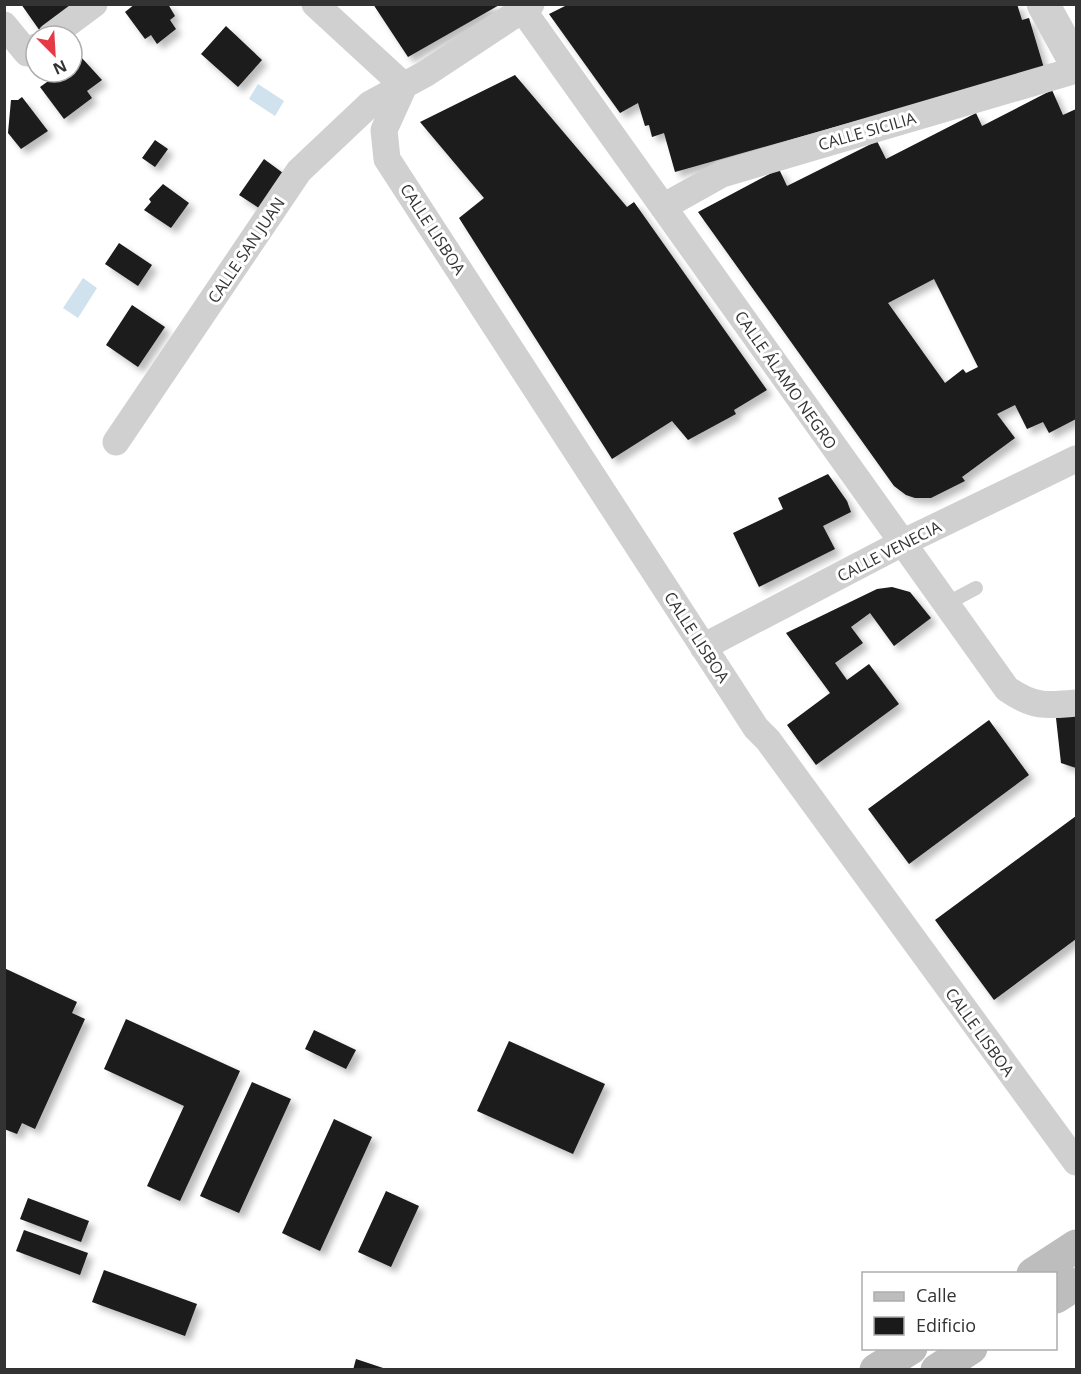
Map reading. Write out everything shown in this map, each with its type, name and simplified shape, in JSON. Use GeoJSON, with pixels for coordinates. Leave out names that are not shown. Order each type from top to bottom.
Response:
{"type":"FeatureCollection","features":[{"type":"Feature","properties":{"kind":"main road"},"geometry":{"type":"LineString","coordinates":[[1036,1272],[1077,1246]]}},
{"type":"Feature","properties":{"kind":"main road"},"geometry":{"type":"LineString","coordinates":[[1057,1296],[1077,1284]]}},
{"type":"Feature","properties":{"kind":"main road"},"geometry":{"type":"LineString","coordinates":[[876,1370],[908,1350]]}},
{"type":"Feature","properties":{"kind":"main road"},"geometry":{"type":"LineString","coordinates":[[937,1370],[969,1350]]}},
{"type":"Feature","properties":{"kind":"street"},"geometry":{"type":"LineString","coordinates":[[67,24],[94,4]]}},
{"type":"Feature","properties":{"kind":"street"},"geometry":{"type":"LineString","coordinates":[[315,4],[404,86]]}},
{"type":"Feature","properties":{"kind":"street"},"geometry":{"type":"LineString","coordinates":[[1042,4],[1077,64]]}},
{"type":"Feature","properties":{"kind":"street","name":"CALLE SAN JUAN"},"geometry":{"type":"LineString","coordinates":[[116,442],[299,171],[370,104],[404,86],[527,7]]}},
{"type":"Feature","properties":{"kind":"street","name":"CALLE ÁLAMO NEGRO"},"geometry":{"type":"LineString","coordinates":[[527,7],[663,207],[1007,689],[1025,701],[1048,706],[1077,703]]}},
{"type":"Feature","properties":{"kind":"street"},"geometry":{"type":"LineString","coordinates":[[4,25],[24,49]]}},
{"type":"Feature","properties":{"kind":"street","name":"CALLE SICILIA"},"geometry":{"type":"LineString","coordinates":[[663,207],[722,174],[1077,70]]}},
{"type":"Feature","properties":{"kind":"street","name":"CALLE LISBOA"},"geometry":{"type":"LineString","coordinates":[[404,86],[384,130],[387,159],[756,728],[768,740],[1077,1162]]}},
{"type":"Feature","properties":{"kind":"street","name":"CALLE VENECIA"},"geometry":{"type":"LineString","coordinates":[[703,647],[902,543],[1077,459]]}},
{"type":"Feature","properties":{"kind":"lane"},"geometry":{"type":"LineString","coordinates":[[946,604],[976,588]]}},
{"type":"Feature","properties":{"kind":"water"},"geometry":{"type":"Polygon","coordinates":[[[258,84],[284,101],[275,116],[249,99],[258,84]]]}},
{"type":"Feature","properties":{"kind":"water"},"geometry":{"type":"Polygon","coordinates":[[[83,278],[97,288],[78,318],[63,308],[83,278]]]}},
{"type":"Feature","properties":{"kind":"building"},"geometry":{"type":"Polygon","coordinates":[[[21,4],[76,4],[49,24],[35,24],[21,4]]]}},
{"type":"Feature","properties":{"kind":"building"},"geometry":{"type":"Polygon","coordinates":[[[135,4],[168,4],[175,16],[170,20],[176,29],[157,44],[151,35],[145,39],[125,12],[135,4]]]}},
{"type":"Feature","properties":{"kind":"building"},"geometry":{"type":"Polygon","coordinates":[[[373,4],[501,4],[408,57],[373,4]]]}},
{"type":"Feature","properties":{"kind":"building"},"geometry":{"type":"Polygon","coordinates":[[[569,4],[1017,4],[1022,20],[1029,18],[1044,68],[675,172],[664,133],[652,137],[649,125],[645,126],[638,103],[620,113],[549,14],[569,4]]]}},
{"type":"Feature","properties":{"kind":"building"},"geometry":{"type":"Polygon","coordinates":[[[226,26],[262,60],[238,87],[201,54],[226,26]]]}},
{"type":"Feature","properties":{"kind":"building"},"geometry":{"type":"Polygon","coordinates":[[[84,60],[102,80],[87,91],[92,98],[64,119],[40,87],[44,84],[84,84],[84,60]]]}},
{"type":"Feature","properties":{"kind":"building"},"geometry":{"type":"Polygon","coordinates":[[[515,75],[627,207],[634,202],[767,390],[734,410],[736,414],[688,440],[672,421],[612,459],[459,218],[484,198],[420,122],[515,75]]]}},
{"type":"Feature","properties":{"kind":"building"},"geometry":{"type":"Polygon","coordinates":[[[1052,90],[1063,115],[1076,109],[1076,419],[1049,433],[1043,422],[1027,429],[1015,405],[997,414],[1015,438],[962,477],[965,481],[931,498],[915,498],[906,495],[894,486],[698,212],[779,169],[787,186],[877,141],[886,159],[976,113],[982,126],[1052,90]],[[934,279],[888,303],[945,383],[963,369],[966,373],[978,367],[934,279]]]}},
{"type":"Feature","properties":{"kind":"building"},"geometry":{"type":"Polygon","coordinates":[[[22,97],[48,131],[21,149],[8,133],[11,100],[18,100],[22,97]]]}},
{"type":"Feature","properties":{"kind":"building"},"geometry":{"type":"Polygon","coordinates":[[[155,140],[168,149],[155,167],[142,158],[155,140]]]}},
{"type":"Feature","properties":{"kind":"building"},"geometry":{"type":"Polygon","coordinates":[[[264,159],[287,176],[262,210],[239,195],[264,159]]]}},
{"type":"Feature","properties":{"kind":"building"},"geometry":{"type":"Polygon","coordinates":[[[163,184],[189,203],[171,228],[144,210],[151,202],[149,199],[163,184]]]}},
{"type":"Feature","properties":{"kind":"building"},"geometry":{"type":"Polygon","coordinates":[[[119,243],[152,265],[138,286],[105,264],[119,243]]]}},
{"type":"Feature","properties":{"kind":"building"},"geometry":{"type":"Polygon","coordinates":[[[132,305],[165,327],[138,367],[106,345],[132,305]]]}},
{"type":"Feature","properties":{"kind":"building"},"geometry":{"type":"Polygon","coordinates":[[[828,474],[847,501],[851,512],[823,526],[835,549],[759,587],[733,533],[783,509],[778,498],[828,474]]]}},
{"type":"Feature","properties":{"kind":"building"},"geometry":{"type":"Polygon","coordinates":[[[892,587],[910,592],[931,618],[894,646],[870,613],[851,627],[863,643],[835,663],[847,680],[869,664],[899,704],[816,765],[787,725],[830,693],[786,633],[877,589],[892,587]]]}},
{"type":"Feature","properties":{"kind":"building"},"geometry":{"type":"Polygon","coordinates":[[[1076,715],[1076,768],[1061,763],[1056,718],[1076,715]]]}},
{"type":"Feature","properties":{"kind":"building"},"geometry":{"type":"Polygon","coordinates":[[[989,720],[1029,775],[909,864],[868,809],[989,720]]]}},
{"type":"Feature","properties":{"kind":"building"},"geometry":{"type":"Polygon","coordinates":[[[1076,816],[1076,939],[994,1000],[935,920],[1076,816]]]}},
{"type":"Feature","properties":{"kind":"building"},"geometry":{"type":"Polygon","coordinates":[[[4,968],[77,1002],[72,1013],[85,1019],[35,1129],[22,1123],[17,1134],[4,1129],[4,968]]]}},
{"type":"Feature","properties":{"kind":"building"},"geometry":{"type":"Polygon","coordinates":[[[126,1019],[240,1071],[180,1201],[147,1186],[184,1106],[104,1069],[126,1019]]]}},
{"type":"Feature","properties":{"kind":"building"},"geometry":{"type":"Polygon","coordinates":[[[314,1030],[356,1050],[346,1069],[305,1049],[314,1030]]]}},
{"type":"Feature","properties":{"kind":"building"},"geometry":{"type":"Polygon","coordinates":[[[509,1041],[605,1084],[573,1154],[477,1111],[509,1041]]]}},
{"type":"Feature","properties":{"kind":"building"},"geometry":{"type":"Polygon","coordinates":[[[252,1082],[291,1099],[239,1213],[200,1196],[252,1082]]]}},
{"type":"Feature","properties":{"kind":"building"},"geometry":{"type":"Polygon","coordinates":[[[334,1119],[372,1137],[320,1251],[282,1233],[334,1119]]]}},
{"type":"Feature","properties":{"kind":"building"},"geometry":{"type":"Polygon","coordinates":[[[386,1191],[419,1206],[391,1267],[358,1252],[386,1191]]]}},
{"type":"Feature","properties":{"kind":"building"},"geometry":{"type":"Polygon","coordinates":[[[28,1198],[89,1221],[81,1242],[20,1219],[28,1198]]]}},
{"type":"Feature","properties":{"kind":"building"},"geometry":{"type":"Polygon","coordinates":[[[24,1230],[88,1253],[80,1275],[16,1251],[24,1230]]]}},
{"type":"Feature","properties":{"kind":"building"},"geometry":{"type":"Polygon","coordinates":[[[104,1270],[197,1304],[185,1336],[92,1302],[104,1270]]]}},
{"type":"Feature","properties":{"kind":"building"},"geometry":{"type":"Polygon","coordinates":[[[356,1359],[386,1369],[386,1370],[353,1370],[356,1359]]]}}]}
